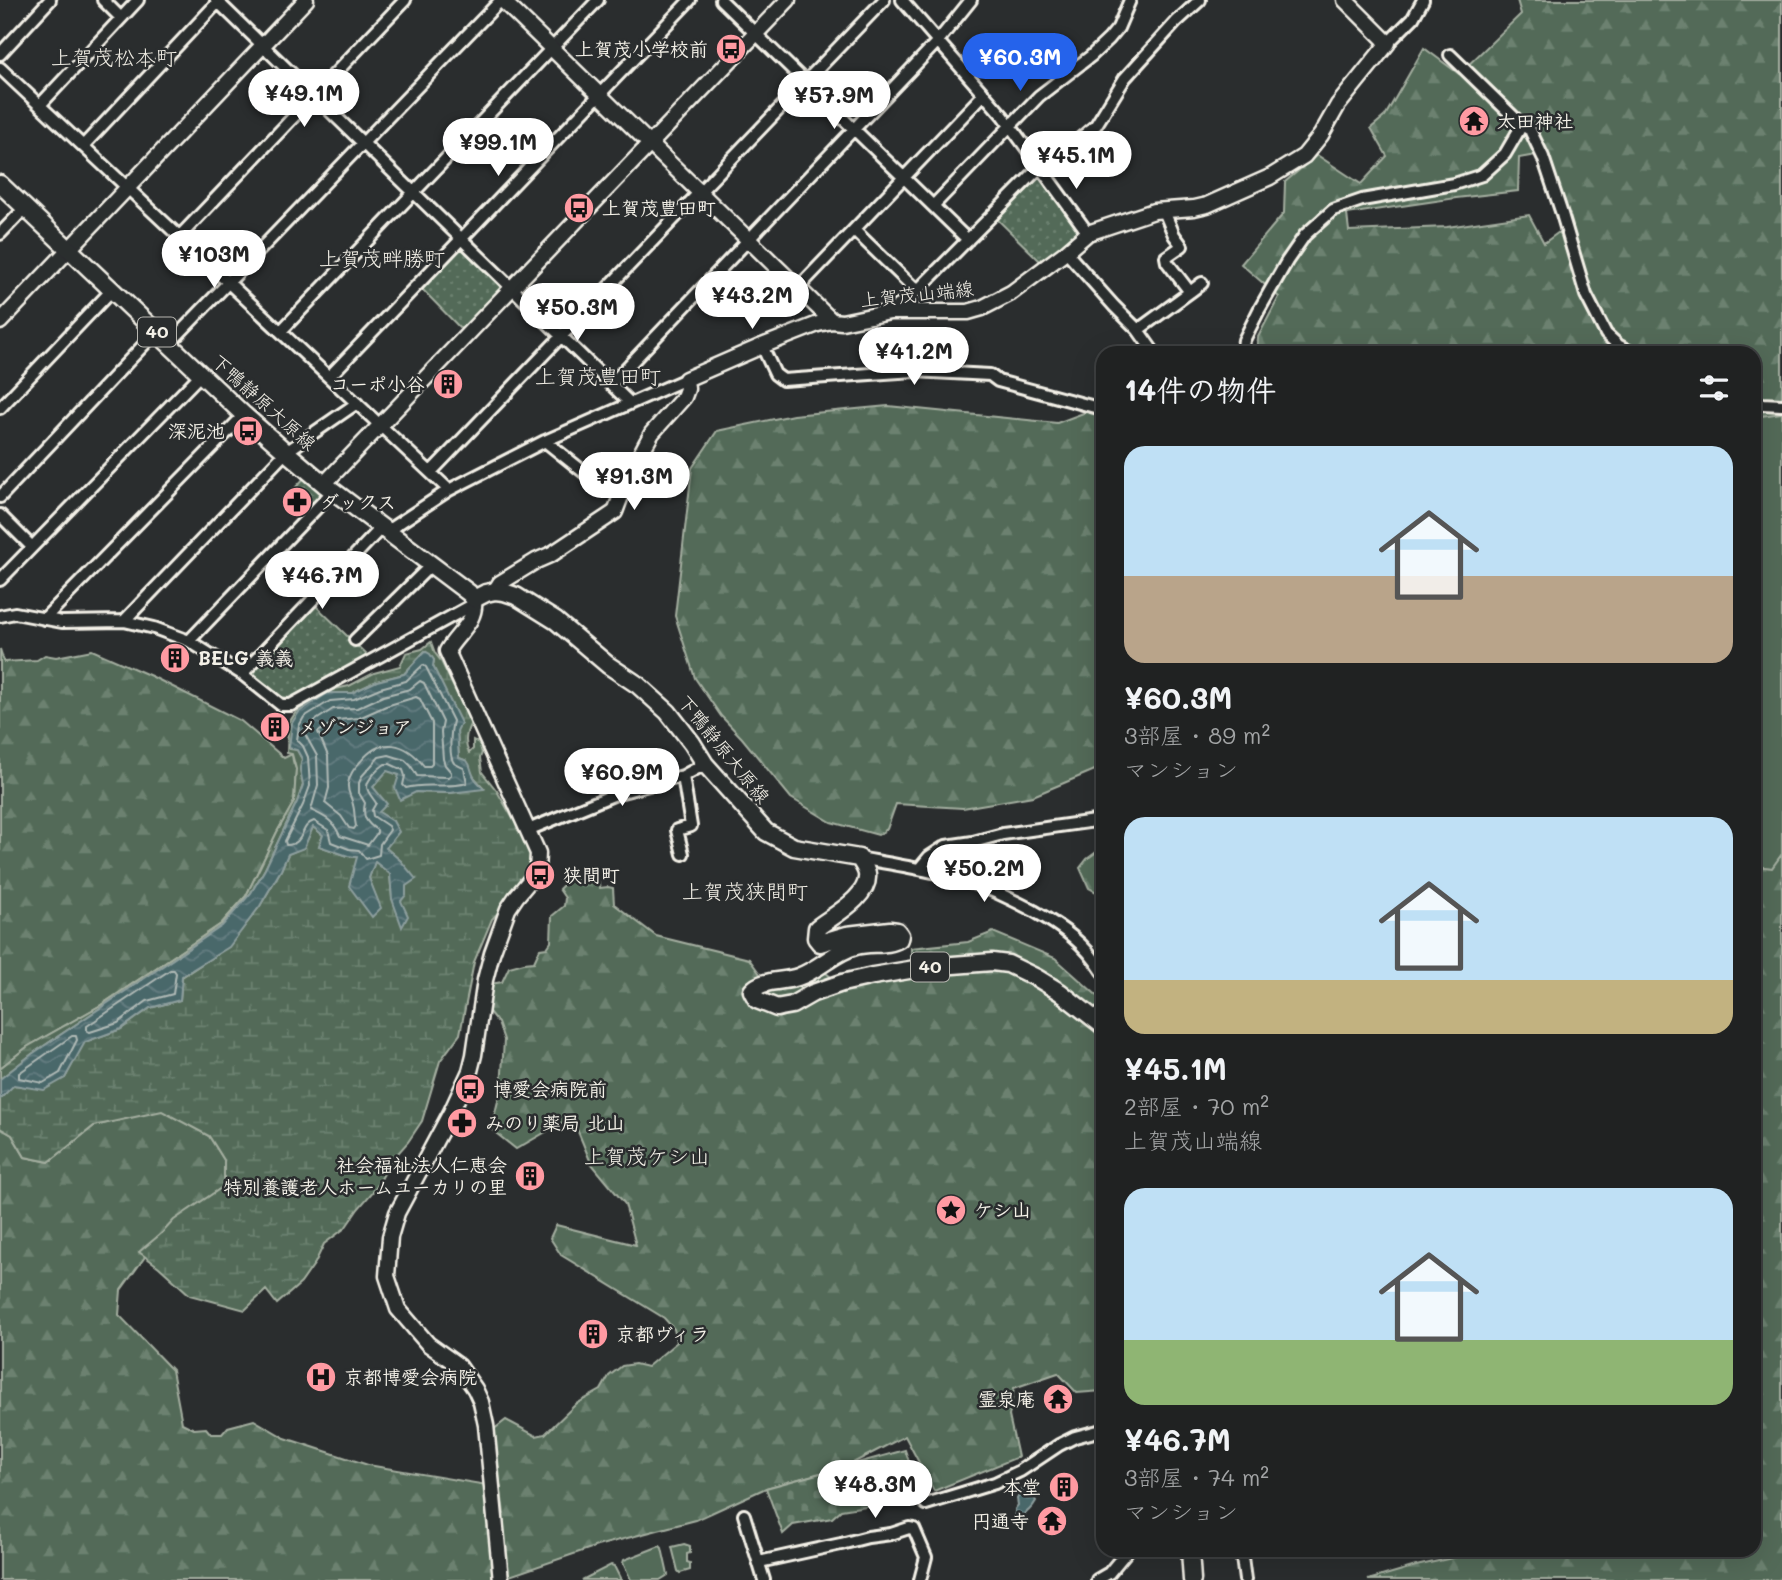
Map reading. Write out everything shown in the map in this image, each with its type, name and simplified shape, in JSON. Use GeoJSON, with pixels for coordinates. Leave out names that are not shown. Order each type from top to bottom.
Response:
{"type":"FeatureCollection","features":[{"type":"Feature","properties":{"kind":"main road","name":"下鴨静原大原線"},"geometry":{"type":"LineString","coordinates":[[0,184],[286,452],[469,593],[474,601]]}},
{"type":"Feature","properties":{"kind":"main road","name":"下鴨静原大原線"},"geometry":{"type":"LineString","coordinates":[[495,591],[516,596],[556,621],[608,665],[638,685],[668,712],[705,764],[766,832],[794,847],[859,858]]}},
{"type":"Feature","properties":{"kind":"main road"},"geometry":{"type":"LineString","coordinates":[[474,601],[495,591]]}},
{"type":"Feature","properties":{"kind":"main road","name":"40"},"geometry":{"type":"LineString","coordinates":[[859,858],[866,870],[864,886],[847,908],[817,928],[816,938],[820,943],[847,934],[891,930],[900,935],[897,942],[855,946],[839,952],[803,975],[761,984],[752,991],[757,1000],[777,1008],[792,1005],[842,983],[873,976],[927,967],[992,962],[1008,964],[1037,978],[1096,1020]]}},
{"type":"Feature","properties":{"kind":"main road"},"geometry":{"type":"LineString","coordinates":[[1190,1557],[1192,1580]]}},
{"type":"Feature","properties":{"kind":"street"},"geometry":{"type":"LineString","coordinates":[[0,54],[50,0]]}},
{"type":"Feature","properties":{"kind":"street"},"geometry":{"type":"LineString","coordinates":[[103,0],[121,18]]}},
{"type":"Feature","properties":{"kind":"street"},"geometry":{"type":"LineString","coordinates":[[40,105],[138,0]]}},
{"type":"Feature","properties":{"kind":"street"},"geometry":{"type":"LineString","coordinates":[[0,322],[306,0]]}},
{"type":"Feature","properties":{"kind":"street"},"geometry":{"type":"LineString","coordinates":[[180,236],[405,0]]}},
{"type":"Feature","properties":{"kind":"street"},"geometry":{"type":"LineString","coordinates":[[170,344],[501,0],[832,321]]}},
{"type":"Feature","properties":{"kind":"street"},"geometry":{"type":"LineString","coordinates":[[281,331],[598,0]]}},
{"type":"Feature","properties":{"kind":"street"},"geometry":{"type":"LineString","coordinates":[[329,377],[690,0]]}},
{"type":"Feature","properties":{"kind":"street"},"geometry":{"type":"LineString","coordinates":[[721,0],[968,240]]}},
{"type":"Feature","properties":{"kind":"street"},"geometry":{"type":"LineString","coordinates":[[189,641],[329,487],[381,425],[788,0]]}},
{"type":"Feature","properties":{"kind":"street"},"geometry":{"type":"LineString","coordinates":[[431,472],[884,0]]}},
{"type":"Feature","properties":{"kind":"street"},"geometry":{"type":"LineString","coordinates":[[902,0],[1010,126],[1088,233]]}},
{"type":"Feature","properties":{"kind":"street"},"geometry":{"type":"LineString","coordinates":[[611,384],[938,41],[971,0]]}},
{"type":"Feature","properties":{"kind":"street"},"geometry":{"type":"LineString","coordinates":[[933,206],[1039,96],[1109,40],[1118,28],[1130,0]]}},
{"type":"Feature","properties":{"kind":"street"},"geometry":{"type":"LineString","coordinates":[[890,312],[917,291],[1039,168],[1096,125],[1125,78],[1199,0]]}},
{"type":"Feature","properties":{"kind":"street"},"geometry":{"type":"LineString","coordinates":[[1345,0],[1388,43],[1413,19],[1423,0]]}},
{"type":"Feature","properties":{"kind":"street"},"geometry":{"type":"LineString","coordinates":[[83,146],[218,1],[630,402]]}},
{"type":"Feature","properties":{"kind":"street","name":"上賀茂山端線"},"geometry":{"type":"LineString","coordinates":[[686,379],[818,324],[890,312],[968,312],[982,308],[1011,293],[1088,233],[1154,211],[1207,205],[1270,177],[1304,156],[1321,135],[1338,105],[1388,43]]}},
{"type":"Feature","properties":{"kind":"street"},"geometry":{"type":"LineString","coordinates":[[1450,55],[1530,130],[1543,158],[1586,295],[1606,334],[1620,346]]}},
{"type":"Feature","properties":{"kind":"street"},"geometry":{"type":"LineString","coordinates":[[0,68],[449,490]]}},
{"type":"Feature","properties":{"kind":"street"},"geometry":{"type":"LineString","coordinates":[[798,288],[983,95]]}},
{"type":"Feature","properties":{"kind":"street"},"geometry":{"type":"LineString","coordinates":[[1243,346],[1254,320],[1287,261],[1305,235],[1334,210],[1362,200],[1454,184],[1482,175],[1505,154],[1522,125]]}},
{"type":"Feature","properties":{"kind":"street"},"geometry":{"type":"LineString","coordinates":[[0,234],[25,208]]}},
{"type":"Feature","properties":{"kind":"street"},"geometry":{"type":"LineString","coordinates":[[1164,211],[1182,246],[1166,257],[1167,262],[1189,292]]}},
{"type":"Feature","properties":{"kind":"street"},"geometry":{"type":"LineString","coordinates":[[854,230],[917,291]]}},
{"type":"Feature","properties":{"kind":"street"},"geometry":{"type":"LineString","coordinates":[[1066,252],[1138,330],[1149,346]]}},
{"type":"Feature","properties":{"kind":"street"},"geometry":{"type":"LineString","coordinates":[[1138,330],[1202,283]]}},
{"type":"Feature","properties":{"kind":"street"},"geometry":{"type":"LineString","coordinates":[[0,408],[112,290]]}},
{"type":"Feature","properties":{"kind":"street"},"geometry":{"type":"LineString","coordinates":[[0,497],[156,332]]}},
{"type":"Feature","properties":{"kind":"street"},"geometry":{"type":"LineString","coordinates":[[762,346],[775,374],[783,380],[914,371],[990,375],[998,381],[1096,407]]}},
{"type":"Feature","properties":{"kind":"street"},"geometry":{"type":"LineString","coordinates":[[0,580],[201,374]]}},
{"type":"Feature","properties":{"kind":"street"},"geometry":{"type":"LineString","coordinates":[[242,674],[384,529],[449,490],[545,441],[686,379],[684,397],[652,433],[627,480],[615,512],[552,554],[500,583],[495,591]]}},
{"type":"Feature","properties":{"kind":"street"},"geometry":{"type":"LineString","coordinates":[[124,621],[286,452],[357,403]]}},
{"type":"Feature","properties":{"kind":"street"},"geometry":{"type":"LineString","coordinates":[[1761,404],[1782,405]]}},
{"type":"Feature","properties":{"kind":"street"},"geometry":{"type":"LineString","coordinates":[[44,619],[244,415]]}},
{"type":"Feature","properties":{"kind":"street"},"geometry":{"type":"LineString","coordinates":[[545,441],[585,473]]}},
{"type":"Feature","properties":{"kind":"street"},"geometry":{"type":"LineString","coordinates":[[0,515],[32,547]]}},
{"type":"Feature","properties":{"kind":"street"},"geometry":{"type":"LineString","coordinates":[[355,640],[431,565]]}},
{"type":"Feature","properties":{"kind":"street"},"geometry":{"type":"LineString","coordinates":[[0,616],[15,613],[62,622],[124,621],[155,628],[189,641],[242,674],[281,705],[290,705],[474,601]]}},
{"type":"Feature","properties":{"kind":"street"},"geometry":{"type":"LineString","coordinates":[[474,601],[470,621],[447,651],[538,853],[537,872],[516,897],[502,924],[485,980],[470,1071],[397,1213],[390,1237],[387,1276],[398,1309],[428,1344],[459,1366],[481,1402],[486,1425],[501,1580]]}},
{"type":"Feature","properties":{"kind":"street"},"geometry":{"type":"LineString","coordinates":[[528,830],[618,793],[683,776],[705,764]]}},
{"type":"Feature","properties":{"kind":"street"},"geometry":{"type":"LineString","coordinates":[[683,776],[691,826],[677,830],[683,854]]}},
{"type":"Feature","properties":{"kind":"street"},"geometry":{"type":"LineString","coordinates":[[919,869],[929,857],[946,846],[1003,834],[1096,821]]}},
{"type":"Feature","properties":{"kind":"street"},"geometry":{"type":"LineString","coordinates":[[859,858],[919,869],[975,884],[1006,896],[1073,935],[1096,961]]}},
{"type":"Feature","properties":{"kind":"street"},"geometry":{"type":"LineString","coordinates":[[926,1504],[995,1483],[1020,1471],[1059,1445],[1096,1432]]}},
{"type":"Feature","properties":{"kind":"street"},"geometry":{"type":"LineString","coordinates":[[744,1515],[764,1580]]}},
{"type":"Feature","properties":{"kind":"street"},"geometry":{"type":"LineString","coordinates":[[759,1562],[909,1528],[914,1529],[926,1557],[920,1580]]}},
{"type":"Feature","properties":{"kind":"street"},"geometry":{"type":"LineString","coordinates":[[1097,1580],[1109,1573],[1122,1557]]}},
{"type":"Feature","properties":{"kind":"street"},"geometry":{"type":"LineString","coordinates":[[1242,1557],[1245,1580]]}},
{"type":"Feature","properties":{"kind":"green space"},"geometry":{"type":"Polygon","coordinates":[[[1517,0],[1782,0],[1782,413],[1761,416],[1761,346],[1257,346],[1258,337],[1279,297],[1241,264],[1284,213],[1285,182],[1317,155],[1361,184],[1387,156],[1371,128],[1385,116],[1424,48],[1459,74],[1521,14],[1517,0]],[[1547,153],[1519,158],[1518,191],[1347,214],[1349,231],[1447,227],[1529,215],[1544,243],[1559,232],[1565,213],[1547,153]]]}},
{"type":"Feature","properties":{"kind":"green space"},"geometry":{"type":"Polygon","coordinates":[[[1041,177],[1083,235],[1044,265],[995,217],[1034,178],[1041,177]]]}},
{"type":"Feature","properties":{"kind":"green space"},"geometry":{"type":"Polygon","coordinates":[[[461,246],[505,289],[464,332],[421,288],[461,246]]]}},
{"type":"Feature","properties":{"kind":"green space"},"geometry":{"type":"Polygon","coordinates":[[[1782,395],[1782,854],[1772,868],[1761,867],[1761,400],[1782,395]]]}},
{"type":"Feature","properties":{"kind":"green space"},"geometry":{"type":"Polygon","coordinates":[[[888,406],[1057,423],[1096,408],[1096,770],[1033,796],[963,808],[896,804],[887,829],[878,835],[831,822],[791,798],[721,716],[695,678],[675,616],[692,468],[717,431],[793,415],[888,406]]]}},
{"type":"Feature","properties":{"kind":"green space"},"geometry":{"type":"Polygon","coordinates":[[[305,477],[322,490],[323,497],[315,505],[296,487],[305,477]]]}},
{"type":"Feature","properties":{"kind":"green space"},"geometry":{"type":"Polygon","coordinates":[[[315,605],[369,657],[290,698],[281,697],[251,676],[252,669],[315,605]]]}},
{"type":"Feature","properties":{"kind":"green space"},"geometry":{"type":"Polygon","coordinates":[[[431,642],[471,723],[466,738],[469,753],[473,749],[473,740],[479,743],[482,772],[497,791],[532,852],[533,863],[527,876],[492,919],[474,962],[460,1034],[440,1061],[422,1121],[345,1228],[324,1244],[301,1283],[277,1304],[266,1290],[245,1310],[190,1295],[139,1252],[174,1220],[224,1186],[224,1160],[209,1136],[162,1111],[94,1126],[49,1162],[25,1157],[12,1135],[0,1128],[0,1099],[13,1085],[30,1087],[65,1078],[84,1042],[121,1029],[150,1008],[180,1000],[182,977],[229,946],[260,906],[288,854],[304,847],[313,827],[323,835],[319,846],[358,857],[380,908],[369,878],[375,861],[390,874],[392,899],[401,901],[401,861],[386,848],[393,821],[378,812],[373,787],[387,770],[399,775],[416,792],[450,793],[484,788],[473,776],[467,761],[459,758],[457,731],[433,666],[434,660],[425,651],[404,674],[377,681],[352,693],[328,693],[316,702],[290,749],[297,750],[302,759],[300,769],[303,785],[265,869],[251,893],[222,926],[32,1054],[0,1079],[0,1068],[27,1047],[101,1005],[221,924],[246,896],[294,802],[296,769],[292,754],[287,753],[288,724],[296,712],[326,691],[349,686],[374,673],[400,666],[406,653],[422,649],[431,642]]]}},
{"type":"Feature","properties":{"kind":"green space"},"geometry":{"type":"Polygon","coordinates":[[[0,649],[4,662],[37,660],[45,655],[56,657],[92,650],[241,721],[284,758],[292,754],[296,769],[294,802],[246,896],[221,924],[101,1005],[27,1047],[0,1068],[0,649]]]}},
{"type":"Feature","properties":{"kind":"green space"},"geometry":{"type":"Polygon","coordinates":[[[1096,852],[1096,892],[1089,888],[1080,868],[1096,852]]]}},
{"type":"Feature","properties":{"kind":"green space"},"geometry":{"type":"Polygon","coordinates":[[[1782,854],[1782,1580],[1368,1580],[1456,1557],[1761,1557],[1761,867],[1772,868],[1782,854]]]}},
{"type":"Feature","properties":{"kind":"green space"},"geometry":{"type":"Polygon","coordinates":[[[585,873],[595,876],[600,888],[613,888],[614,904],[656,936],[749,959],[763,978],[826,973],[846,989],[911,976],[911,948],[968,942],[993,932],[1055,958],[1096,995],[1096,1391],[1077,1393],[1058,1373],[1014,1388],[1009,1416],[1018,1457],[934,1491],[905,1436],[847,1466],[766,1488],[696,1520],[597,1546],[498,1580],[0,1580],[0,1128],[12,1135],[25,1157],[49,1162],[94,1126],[162,1110],[209,1136],[224,1160],[224,1186],[174,1221],[163,1232],[121,1290],[119,1315],[172,1370],[182,1423],[194,1429],[206,1428],[211,1434],[222,1434],[228,1427],[254,1420],[285,1438],[368,1465],[487,1485],[490,1521],[504,1514],[493,1430],[506,1420],[536,1436],[545,1434],[576,1404],[601,1390],[609,1376],[622,1366],[635,1364],[647,1367],[677,1342],[674,1329],[664,1318],[561,1255],[550,1238],[556,1225],[636,1245],[625,1204],[591,1163],[572,1117],[516,1149],[491,1129],[501,1089],[504,1040],[498,1023],[485,1007],[490,984],[502,982],[509,967],[534,962],[540,949],[547,948],[551,942],[552,916],[564,906],[565,898],[559,889],[585,873]]]}},
{"type":"Feature","properties":{"kind":"green space"},"geometry":{"type":"Polygon","coordinates":[[[905,1450],[917,1486],[908,1504],[885,1503],[841,1510],[832,1518],[793,1525],[783,1534],[766,1488],[905,1450]]]}},
{"type":"Feature","properties":{"kind":"green space"},"geometry":{"type":"Polygon","coordinates":[[[684,1544],[690,1546],[687,1562],[690,1563],[690,1570],[680,1573],[672,1547],[684,1544]]]}},
{"type":"Feature","properties":{"kind":"green space"},"geometry":{"type":"Polygon","coordinates":[[[660,1546],[668,1575],[660,1580],[631,1580],[624,1560],[660,1546]]]}},
{"type":"Feature","properties":{"kind":"green space"},"geometry":{"type":"Polygon","coordinates":[[[611,1565],[621,1580],[582,1580],[611,1565]]]}},
{"type":"Feature","properties":{"kind":"water"},"geometry":{"type":"Polygon","coordinates":[[[425,651],[434,660],[433,666],[461,723],[457,731],[459,758],[468,762],[474,777],[484,789],[450,793],[416,792],[400,800],[395,788],[399,775],[387,771],[373,787],[387,804],[379,812],[393,821],[399,832],[386,848],[416,879],[406,886],[406,895],[401,901],[408,916],[402,927],[392,899],[390,874],[375,862],[369,878],[381,908],[372,917],[349,886],[357,857],[319,846],[323,835],[313,827],[304,848],[288,854],[260,906],[229,947],[182,976],[180,1000],[150,1008],[121,1029],[85,1042],[65,1078],[44,1090],[14,1085],[0,1099],[0,1079],[32,1054],[222,926],[251,893],[265,869],[303,785],[300,769],[302,759],[297,750],[289,748],[292,723],[299,712],[328,693],[352,693],[377,681],[404,674],[425,651]]]}},
{"type":"Feature","properties":{"kind":"water"},"geometry":{"type":"Polygon","coordinates":[[[1023,1488],[1036,1501],[1017,1520],[1015,1509],[1023,1488]]]}},
{"type":"Feature","properties":{"kind":"place","name":"上賀茂小学校前"},"geometry":{"type":"Point","coordinates":[731,49]}},
{"type":"Feature","properties":{"kind":"place","name":"太田神社"},"geometry":{"type":"Point","coordinates":[1474,121]}},
{"type":"Feature","properties":{"kind":"place","name":"上賀茂豊田町"},"geometry":{"type":"Point","coordinates":[579,208]}},
{"type":"Feature","properties":{"kind":"place","name":"コーポ小谷"},"geometry":{"type":"Point","coordinates":[448,384]}},
{"type":"Feature","properties":{"kind":"place","name":"深泥池"},"geometry":{"type":"Point","coordinates":[248,431]}},
{"type":"Feature","properties":{"kind":"place","name":"ダックス"},"geometry":{"type":"Point","coordinates":[297,502]}},
{"type":"Feature","properties":{"kind":"place","name":"BELG 義義"},"geometry":{"type":"Point","coordinates":[175,658]}},
{"type":"Feature","properties":{"kind":"place","name":"メゾンジョア"},"geometry":{"type":"Point","coordinates":[275,727]}},
{"type":"Feature","properties":{"kind":"place","name":"狭間町"},"geometry":{"type":"Point","coordinates":[540,875]}},
{"type":"Feature","properties":{"kind":"place","name":"博愛会病院前"},"geometry":{"type":"Point","coordinates":[470,1089]}},
{"type":"Feature","properties":{"kind":"place","name":"みのり薬局 北山"},"geometry":{"type":"Point","coordinates":[462,1123]}},
{"type":"Feature","properties":{"kind":"place","name":"社会福祉法人仁恵会 特別養護老人ホームユーカリの里"},"geometry":{"type":"Point","coordinates":[530,1176]}},
{"type":"Feature","properties":{"kind":"place","name":"ケシ山"},"geometry":{"type":"Point","coordinates":[951,1210]}},
{"type":"Feature","properties":{"kind":"place","name":"京都ヴィラ"},"geometry":{"type":"Point","coordinates":[593,1334]}},
{"type":"Feature","properties":{"kind":"place","name":"京都博愛会病院"},"geometry":{"type":"Point","coordinates":[321,1377]}},
{"type":"Feature","properties":{"kind":"place","name":"霊泉庵"},"geometry":{"type":"Point","coordinates":[1058,1399]}},
{"type":"Feature","properties":{"kind":"place","name":"本堂"},"geometry":{"type":"Point","coordinates":[1064,1487]}},
{"type":"Feature","properties":{"kind":"place","name":"円通寺"},"geometry":{"type":"Point","coordinates":[1052,1521]}},
{"type":"Feature","properties":{"kind":"district","name":"上賀茂松本町"},"geometry":{"type":"Point","coordinates":[114,58]}},
{"type":"Feature","properties":{"kind":"district","name":"上賀茂畔勝町"},"geometry":{"type":"Point","coordinates":[382,259]}},
{"type":"Feature","properties":{"kind":"district","name":"上賀茂豊田町"},"geometry":{"type":"Point","coordinates":[598,377]}},
{"type":"Feature","properties":{"kind":"district","name":"上賀茂狭間町"},"geometry":{"type":"Point","coordinates":[745,892]}},
{"type":"Feature","properties":{"kind":"district","name":"上賀茂ケシ山"},"geometry":{"type":"Point","coordinates":[647,1157]}}]}
